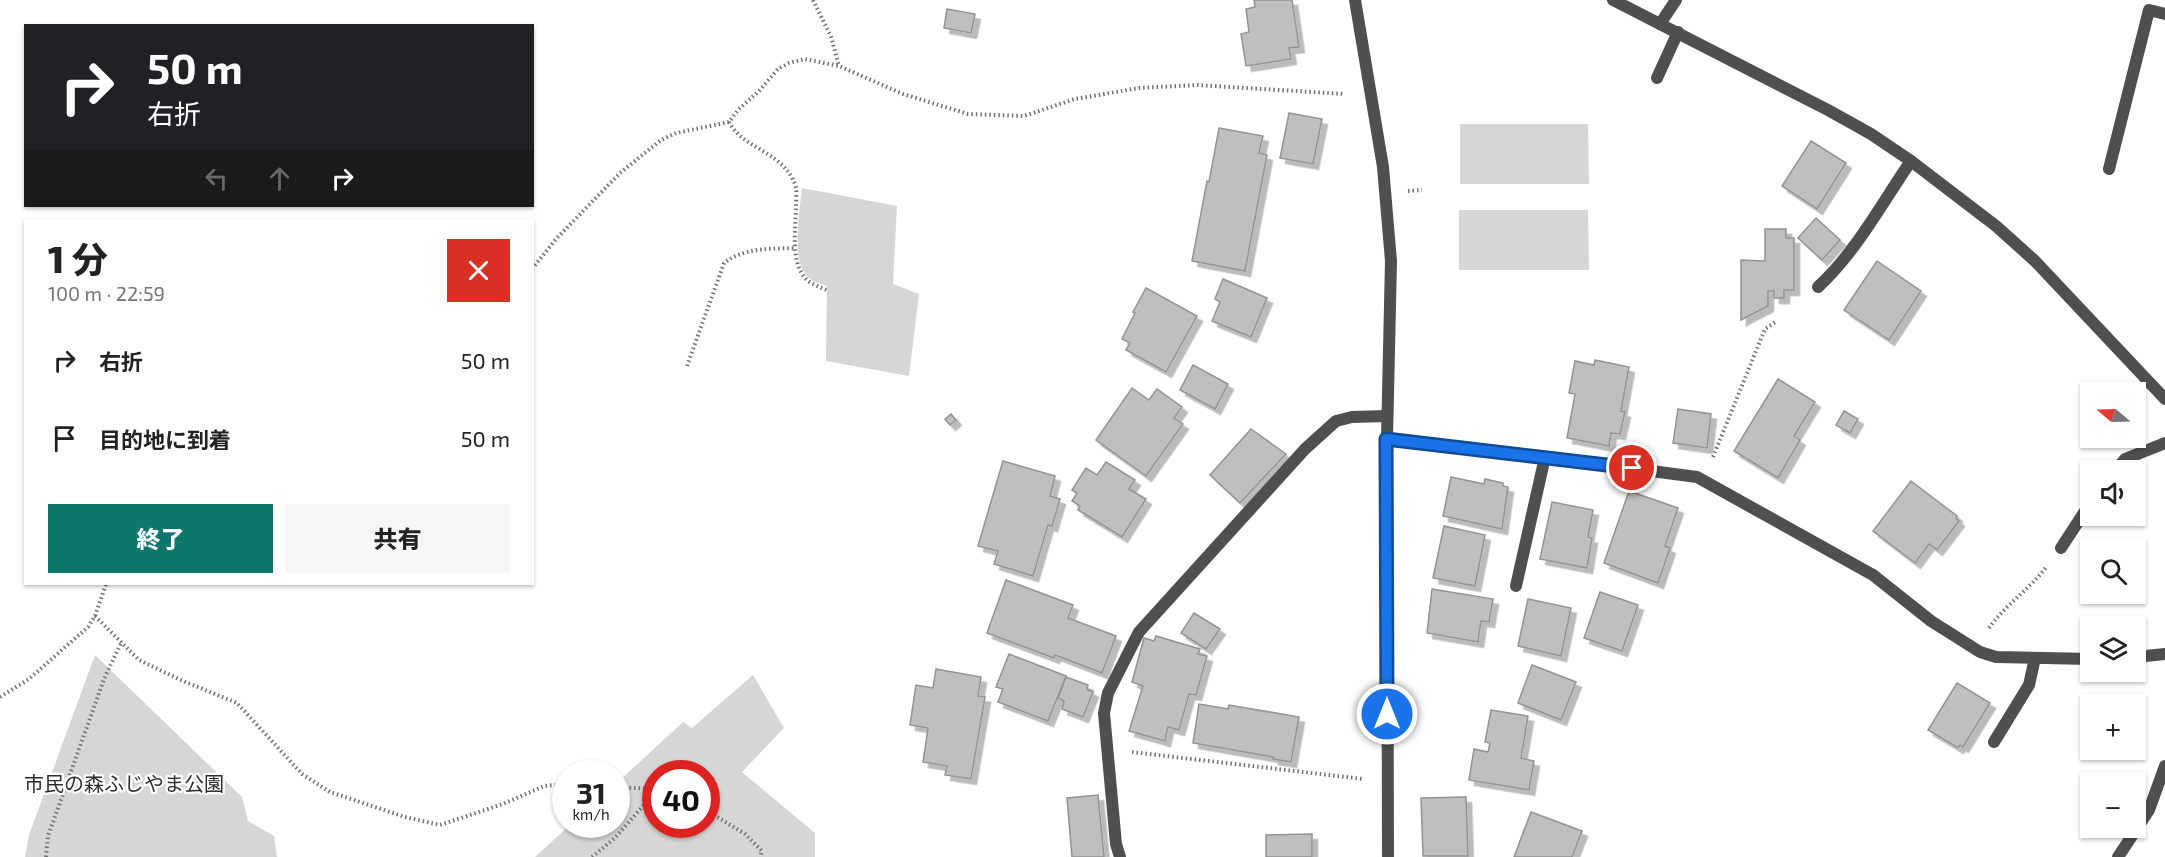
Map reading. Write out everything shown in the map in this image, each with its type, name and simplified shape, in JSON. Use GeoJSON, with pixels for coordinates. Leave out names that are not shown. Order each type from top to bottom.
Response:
{"type":"FeatureCollection","features":[{"type":"Feature","properties":{"kind":"street"},"geometry":{"type":"LineString","coordinates":[[1355,0],[1383,166],[1391,261],[1386,439],[1388,857]]}},
{"type":"Feature","properties":{"kind":"street"},"geometry":{"type":"LineString","coordinates":[[1613,0],[1828,110],[1911,161],[1996,226],[2035,261],[2165,399]]}},
{"type":"Feature","properties":{"kind":"street"},"geometry":{"type":"LineString","coordinates":[[1660,24],[1676,0]]}},
{"type":"Feature","properties":{"kind":"street"},"geometry":{"type":"LineString","coordinates":[[2109,169],[2149,10],[2165,14]]}},
{"type":"Feature","properties":{"kind":"street"},"geometry":{"type":"LineString","coordinates":[[1657,78],[1678,32]]}},
{"type":"Feature","properties":{"kind":"street"},"geometry":{"type":"LineString","coordinates":[[1818,287],[1832,274],[1864,231],[1911,161]]}},
{"type":"Feature","properties":{"kind":"street"},"geometry":{"type":"LineString","coordinates":[[1120,857],[1116,844],[1104,713],[1108,693],[1139,632],[1305,449],[1336,421],[1352,417],[1387,416]]}},
{"type":"Feature","properties":{"kind":"street"},"geometry":{"type":"LineString","coordinates":[[1386,439],[1697,477],[1874,575],[1931,621],[1975,649],[1996,657],[2080,659]]}},
{"type":"Feature","properties":{"kind":"street"},"geometry":{"type":"LineString","coordinates":[[2124,460],[2165,443]]}},
{"type":"Feature","properties":{"kind":"street"},"geometry":{"type":"LineString","coordinates":[[1516,586],[1545,457]]}},
{"type":"Feature","properties":{"kind":"street"},"geometry":{"type":"LineString","coordinates":[[2061,548],[2080,519]]}},
{"type":"Feature","properties":{"kind":"street"},"geometry":{"type":"LineString","coordinates":[[2146,656],[2165,654]]}},
{"type":"Feature","properties":{"kind":"street"},"geometry":{"type":"LineString","coordinates":[[1994,742],[2029,685],[2034,658]]}},
{"type":"Feature","properties":{"kind":"street"},"geometry":{"type":"LineString","coordinates":[[2118,857],[2149,810],[2165,766]]}},
{"type":"Feature","properties":{"kind":"path"},"geometry":{"type":"LineString","coordinates":[[813,0],[831,37],[839,66]]}},
{"type":"Feature","properties":{"kind":"path"},"geometry":{"type":"LineString","coordinates":[[534,266],[556,239],[620,173],[661,140],[676,133],[729,122],[778,69],[789,63],[805,59],[839,66],[903,94],[968,114],[1024,116],[1075,99],[1139,88],[1197,85],[1372,95]]}},
{"type":"Feature","properties":{"kind":"path"},"geometry":{"type":"LineString","coordinates":[[729,122],[733,131],[776,158],[788,172],[796,188],[796,248],[800,271],[809,282],[829,291]]}},
{"type":"Feature","properties":{"kind":"path"},"geometry":{"type":"LineString","coordinates":[[687,366],[724,263],[747,251],[796,248]]}},
{"type":"Feature","properties":{"kind":"path"},"geometry":{"type":"LineString","coordinates":[[1704,480],[1766,329],[1777,321]]}},
{"type":"Feature","properties":{"kind":"path"},"geometry":{"type":"LineString","coordinates":[[1975,649],[1995,620],[2036,580],[2061,548]]}},
{"type":"Feature","properties":{"kind":"path"},"geometry":{"type":"LineString","coordinates":[[0,697],[28,679],[88,627],[95,616],[106,585]]}},
{"type":"Feature","properties":{"kind":"path"},"geometry":{"type":"LineString","coordinates":[[95,616],[139,660],[237,703],[302,774],[330,792],[405,817],[440,825],[503,804],[544,786],[552,785]]}},
{"type":"Feature","properties":{"kind":"path"},"geometry":{"type":"LineString","coordinates":[[46,857],[48,836],[104,679],[121,643]]}},
{"type":"Feature","properties":{"kind":"path"},"geometry":{"type":"LineString","coordinates":[[1107,749],[1387,782]]}},
{"type":"Feature","properties":{"kind":"path"},"geometry":{"type":"LineString","coordinates":[[592,857],[615,838],[642,806]]}},
{"type":"Feature","properties":{"kind":"path"},"geometry":{"type":"LineString","coordinates":[[720,819],[745,834],[762,851],[760,857]]}},
{"type":"Feature","properties":{"kind":"green space"},"geometry":{"type":"Polygon","coordinates":[[[1460,124],[1588,124],[1589,184],[1460,184],[1460,124]]]}},
{"type":"Feature","properties":{"kind":"green space"},"geometry":{"type":"Polygon","coordinates":[[[802,188],[897,206],[893,284],[919,294],[909,376],[826,361],[827,286],[808,278],[798,255],[802,188]]]}},
{"type":"Feature","properties":{"kind":"green space"},"geometry":{"type":"Polygon","coordinates":[[[1459,210],[1588,210],[1589,270],[1459,270],[1459,210]]]}},
{"type":"Feature","properties":{"kind":"green space","name":"市民の森ふじやま公園"},"geometry":{"type":"Polygon","coordinates":[[[95,655],[242,797],[248,821],[274,836],[277,857],[25,857],[29,835],[95,655]]]}},
{"type":"Feature","properties":{"kind":"green space"},"geometry":{"type":"Polygon","coordinates":[[[753,675],[784,728],[742,772],[815,833],[815,857],[535,857],[556,838],[630,838],[630,771],[683,722],[692,728],[753,675]]]}},
{"type":"Feature","properties":{"kind":"building"},"geometry":{"type":"Polygon","coordinates":[[[1254,0],[1292,0],[1299,47],[1289,48],[1291,59],[1246,66],[1241,34],[1249,32],[1246,9],[1255,7],[1254,0]]]}},
{"type":"Feature","properties":{"kind":"building"},"geometry":{"type":"Polygon","coordinates":[[[947,9],[975,14],[971,33],[944,28],[947,9]]]}},
{"type":"Feature","properties":{"kind":"building"},"geometry":{"type":"Polygon","coordinates":[[[1289,113],[1322,119],[1313,164],[1280,158],[1289,113]]]}},
{"type":"Feature","properties":{"kind":"building"},"geometry":{"type":"Polygon","coordinates":[[[1219,128],[1263,136],[1259,153],[1267,155],[1245,271],[1192,261],[1219,128]]]}},
{"type":"Feature","properties":{"kind":"building"},"geometry":{"type":"Polygon","coordinates":[[[1811,141],[1846,163],[1817,209],[1782,186],[1811,141]]]}},
{"type":"Feature","properties":{"kind":"building"},"geometry":{"type":"Polygon","coordinates":[[[1816,218],[1840,240],[1822,260],[1798,238],[1816,218]]]}},
{"type":"Feature","properties":{"kind":"building"},"geometry":{"type":"Polygon","coordinates":[[[1765,229],[1786,229],[1786,238],[1794,238],[1794,290],[1784,290],[1784,298],[1774,298],[1774,291],[1768,291],[1768,306],[1741,320],[1741,260],[1765,261],[1765,229]]]}},
{"type":"Feature","properties":{"kind":"building"},"geometry":{"type":"Polygon","coordinates":[[[1877,261],[1921,291],[1889,340],[1844,310],[1877,261]]]}},
{"type":"Feature","properties":{"kind":"building"},"geometry":{"type":"Polygon","coordinates":[[[1223,279],[1267,298],[1251,337],[1212,321],[1220,302],[1215,299],[1223,279]]]}},
{"type":"Feature","properties":{"kind":"building"},"geometry":{"type":"Polygon","coordinates":[[[1146,288],[1197,316],[1166,372],[1126,350],[1130,343],[1122,339],[1146,288]]]}},
{"type":"Feature","properties":{"kind":"building"},"geometry":{"type":"Polygon","coordinates":[[[1595,360],[1629,367],[1621,411],[1625,412],[1620,434],[1611,433],[1609,446],[1567,438],[1575,394],[1569,393],[1575,361],[1594,365],[1595,360]]]}},
{"type":"Feature","properties":{"kind":"building"},"geometry":{"type":"Polygon","coordinates":[[[1193,365],[1228,384],[1215,409],[1180,390],[1193,365]]]}},
{"type":"Feature","properties":{"kind":"building"},"geometry":{"type":"Polygon","coordinates":[[[1778,379],[1815,402],[1794,436],[1800,440],[1778,478],[1734,451],[1778,379]]]}},
{"type":"Feature","properties":{"kind":"building"},"geometry":{"type":"Polygon","coordinates":[[[1132,388],[1149,400],[1157,389],[1182,407],[1174,418],[1183,424],[1146,476],[1096,440],[1132,388]]]}},
{"type":"Feature","properties":{"kind":"building"},"geometry":{"type":"Polygon","coordinates":[[[1678,409],[1711,414],[1707,448],[1673,443],[1678,409]]]}},
{"type":"Feature","properties":{"kind":"building"},"geometry":{"type":"Polygon","coordinates":[[[1844,411],[1858,419],[1850,433],[1836,425],[1844,411]]]}},
{"type":"Feature","properties":{"kind":"building"},"geometry":{"type":"Polygon","coordinates":[[[951,414],[956,420],[950,425],[945,419],[951,414]]]}},
{"type":"Feature","properties":{"kind":"building"},"geometry":{"type":"Polygon","coordinates":[[[1251,429],[1286,454],[1240,503],[1210,475],[1251,429]]]}},
{"type":"Feature","properties":{"kind":"building"},"geometry":{"type":"Polygon","coordinates":[[[1003,461],[1055,476],[1050,496],[1060,499],[1052,526],[1048,525],[1033,576],[994,564],[998,551],[978,546],[1003,461]]]}},
{"type":"Feature","properties":{"kind":"building"},"geometry":{"type":"Polygon","coordinates":[[[1106,462],[1135,480],[1129,489],[1146,499],[1122,537],[1078,510],[1080,506],[1072,501],[1077,493],[1072,490],[1086,468],[1097,475],[1106,462]]]}},
{"type":"Feature","properties":{"kind":"building"},"geometry":{"type":"Polygon","coordinates":[[[1451,477],[1484,484],[1485,479],[1503,483],[1503,486],[1508,487],[1502,529],[1443,516],[1451,477]]]}},
{"type":"Feature","properties":{"kind":"building"},"geometry":{"type":"Polygon","coordinates":[[[1911,481],[1957,516],[1959,521],[1937,550],[1929,544],[1915,563],[1873,531],[1911,481]]]}},
{"type":"Feature","properties":{"kind":"building"},"geometry":{"type":"Polygon","coordinates":[[[1629,491],[1678,508],[1665,546],[1670,548],[1658,583],[1604,563],[1629,491]]]}},
{"type":"Feature","properties":{"kind":"building"},"geometry":{"type":"Polygon","coordinates":[[[1552,502],[1593,510],[1588,537],[1592,538],[1587,568],[1540,559],[1552,502]]]}},
{"type":"Feature","properties":{"kind":"building"},"geometry":{"type":"Polygon","coordinates":[[[1444,526],[1485,535],[1475,586],[1433,578],[1444,526]]]}},
{"type":"Feature","properties":{"kind":"building"},"geometry":{"type":"Polygon","coordinates":[[[1006,580],[1073,605],[1068,618],[1116,636],[1102,673],[987,633],[1006,580]]]}},
{"type":"Feature","properties":{"kind":"building"},"geometry":{"type":"Polygon","coordinates":[[[1432,589],[1493,599],[1489,622],[1481,621],[1478,642],[1427,633],[1432,589]]]}},
{"type":"Feature","properties":{"kind":"building"},"geometry":{"type":"Polygon","coordinates":[[[1600,592],[1638,605],[1622,651],[1584,638],[1600,592]]]}},
{"type":"Feature","properties":{"kind":"building"},"geometry":{"type":"Polygon","coordinates":[[[1528,599],[1571,608],[1561,656],[1518,646],[1528,599]]]}},
{"type":"Feature","properties":{"kind":"building"},"geometry":{"type":"Polygon","coordinates":[[[1194,613],[1220,629],[1206,649],[1181,633],[1194,613]]]}},
{"type":"Feature","properties":{"kind":"building"},"geometry":{"type":"Polygon","coordinates":[[[1156,636],[1200,649],[1198,654],[1207,656],[1196,695],[1189,694],[1179,730],[1168,727],[1165,741],[1129,731],[1143,686],[1132,682],[1144,638],[1154,641],[1156,636]]]}},
{"type":"Feature","properties":{"kind":"building"},"geometry":{"type":"Polygon","coordinates":[[[1009,654],[1066,676],[1048,721],[998,702],[1003,689],[996,687],[1009,654]]]}},
{"type":"Feature","properties":{"kind":"building"},"geometry":{"type":"Polygon","coordinates":[[[1532,665],[1576,682],[1561,720],[1518,703],[1532,665]]]}},
{"type":"Feature","properties":{"kind":"building"},"geometry":{"type":"Polygon","coordinates":[[[936,669],[981,677],[978,696],[985,697],[971,779],[945,775],[947,766],[923,762],[928,728],[910,725],[916,685],[933,688],[936,669]]]}},
{"type":"Feature","properties":{"kind":"building"},"geometry":{"type":"Polygon","coordinates":[[[1066,677],[1088,685],[1087,689],[1093,692],[1083,717],[1062,709],[1064,701],[1058,698],[1066,677]]]}},
{"type":"Feature","properties":{"kind":"building"},"geometry":{"type":"Polygon","coordinates":[[[1957,683],[1990,703],[1963,747],[1960,745],[1958,748],[1928,730],[1957,683]]]}},
{"type":"Feature","properties":{"kind":"building"},"geometry":{"type":"Polygon","coordinates":[[[1199,704],[1228,709],[1229,705],[1299,717],[1291,762],[1193,743],[1199,704]]]}},
{"type":"Feature","properties":{"kind":"building"},"geometry":{"type":"Polygon","coordinates":[[[1491,710],[1528,716],[1521,758],[1534,761],[1529,790],[1469,780],[1474,749],[1488,752],[1490,743],[1485,742],[1491,710]]]}},
{"type":"Feature","properties":{"kind":"building"},"geometry":{"type":"Polygon","coordinates":[[[1098,795],[1104,857],[1072,857],[1067,798],[1098,795]]]}},
{"type":"Feature","properties":{"kind":"building"},"geometry":{"type":"Polygon","coordinates":[[[1466,797],[1468,856],[1423,856],[1421,798],[1466,797]]]}},
{"type":"Feature","properties":{"kind":"building"},"geometry":{"type":"Polygon","coordinates":[[[1531,812],[1582,831],[1572,857],[1514,857],[1531,812]]]}},
{"type":"Feature","properties":{"kind":"building"},"geometry":{"type":"Polygon","coordinates":[[[1312,834],[1312,857],[1266,857],[1266,835],[1312,834]]]}},
{"type":"Feature","properties":{"kind":"route"},"geometry":{"type":"LineString","coordinates":[[1387,714],[1386,439],[1632,468]]}}]}
